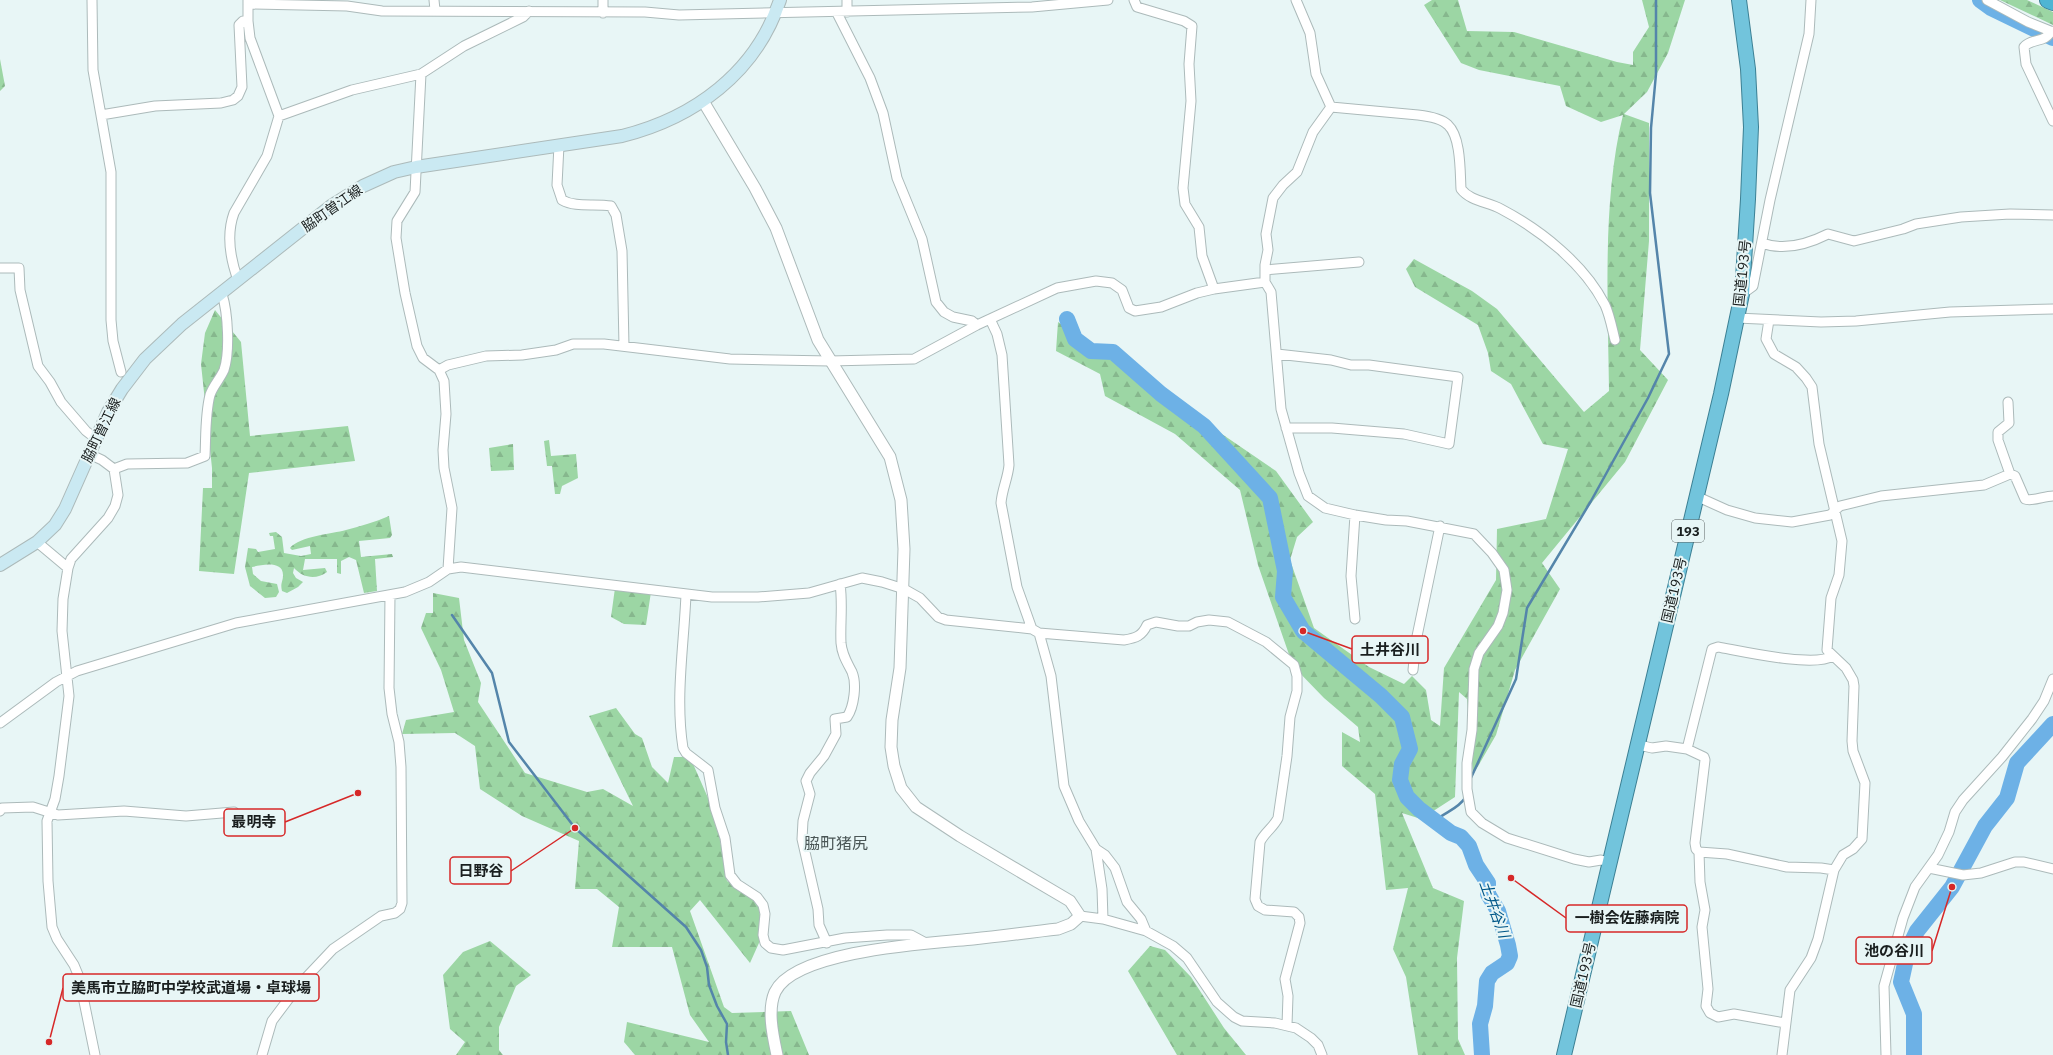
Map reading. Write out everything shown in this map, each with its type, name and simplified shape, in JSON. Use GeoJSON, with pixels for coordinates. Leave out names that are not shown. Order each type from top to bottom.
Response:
{"type":"FeatureCollection","features":[{"type":"Feature","properties":{"kind":"highway","name":"国道193号"},"geometry":{"type":"LineString","coordinates":[[1564,1055],[1638,745],[1742,294],[1751,127],[1748,68],[1740,0]]}},
{"type":"Feature","properties":{"kind":"highway"},"geometry":{"type":"LineString","coordinates":[[2048,0],[2053,2]]}},
{"type":"Feature","properties":{"kind":"main road","name":"脇町曽江線"},"geometry":{"type":"LineString","coordinates":[[0,565],[37,542],[55,525],[64,510],[95,438],[122,389],[145,359],[182,324],[222,294],[331,206],[363,186],[394,172],[416,167],[622,136],[650,129],[675,118],[703,101],[724,85],[745,63],[766,34],[778,7]]}},
{"type":"Feature","properties":{"kind":"street"},"geometry":{"type":"LineString","coordinates":[[92,0],[93,70],[111,172],[111,320],[113,341],[121,372]]}},
{"type":"Feature","properties":{"kind":"street"},"geometry":{"type":"LineString","coordinates":[[238,280],[230,248],[230,223],[234,213],[267,156],[279,116],[250,38],[248,2],[347,6],[382,10],[434,5],[603,14],[778,7],[837,12],[847,6],[1032,4],[1108,0]]}},
{"type":"Feature","properties":{"kind":"street"},"geometry":{"type":"LineString","coordinates":[[1134,0],[1138,7],[1184,21],[1192,26],[1189,64],[1191,101],[1183,188],[1185,204],[1199,227],[1202,256],[1214,289]]}},
{"type":"Feature","properties":{"kind":"street"},"geometry":{"type":"LineString","coordinates":[[1296,0],[1310,33],[1316,74],[1331,107]]}},
{"type":"Feature","properties":{"kind":"street"},"geometry":{"type":"LineString","coordinates":[[1742,294],[1752,286],[1770,200],[1809,34],[1811,0]]}},
{"type":"Feature","properties":{"kind":"street"},"geometry":{"type":"LineString","coordinates":[[1987,0],[2050,34]]}},
{"type":"Feature","properties":{"kind":"street"},"geometry":{"type":"LineString","coordinates":[[603,1],[603,14]]}},
{"type":"Feature","properties":{"kind":"street"},"geometry":{"type":"LineString","coordinates":[[279,116],[352,90],[422,74],[464,46],[523,18],[529,11]]}},
{"type":"Feature","properties":{"kind":"street"},"geometry":{"type":"LineString","coordinates":[[837,12],[870,78],[880,106],[897,178],[922,239],[936,302],[944,312],[953,317],[972,321],[977,325]]}},
{"type":"Feature","properties":{"kind":"street"},"geometry":{"type":"LineString","coordinates":[[101,115],[155,106],[221,103],[233,100],[238,96],[242,87],[239,25],[243,21],[248,21]]}},
{"type":"Feature","properties":{"kind":"street"},"geometry":{"type":"LineString","coordinates":[[2050,34],[2026,44],[2024,47],[2026,64],[2053,121]]}},
{"type":"Feature","properties":{"kind":"street"},"geometry":{"type":"LineString","coordinates":[[422,74],[414,192],[397,221],[396,238],[405,293],[417,346],[423,358],[439,370],[444,381],[446,414],[443,450],[444,468],[452,508],[448,569]]}},
{"type":"Feature","properties":{"kind":"street"},"geometry":{"type":"LineString","coordinates":[[703,101],[755,188],[776,228],[806,310],[830,361],[890,457],[901,500],[904,549],[904,589],[900,668],[892,720],[891,747],[894,766],[902,788],[916,807],[960,836],[1070,901],[1080,916],[1103,919],[1146,931],[1173,946],[1187,958],[1217,1002],[1234,1017],[1242,1021],[1287,1024],[1311,1038],[1318,1045],[1322,1055]]}},
{"type":"Feature","properties":{"kind":"street"},"geometry":{"type":"LineString","coordinates":[[1331,107],[1313,132],[1298,172],[1283,185],[1274,198],[1266,234],[1268,250],[1265,282],[1271,292],[1281,409],[1299,473],[1308,496],[1324,508],[1355,515],[1440,526],[1474,534],[1484,544],[1504,570],[1507,590],[1503,613],[1498,626],[1479,653],[1474,669],[1472,730],[1467,764],[1468,803],[1471,812],[1482,823],[1507,838],[1574,859],[1589,862],[1601,860],[1609,862]]}},
{"type":"Feature","properties":{"kind":"street"},"geometry":{"type":"LineString","coordinates":[[1331,107],[1418,115],[1430,117],[1447,124],[1455,134],[1461,189],[1466,195],[1500,209],[1527,225],[1570,260],[1588,278],[1604,304],[1615,340]]}},
{"type":"Feature","properties":{"kind":"street"},"geometry":{"type":"LineString","coordinates":[[559,145],[557,185],[562,200],[570,204],[602,204],[612,206],[616,215],[622,251],[624,346]]}},
{"type":"Feature","properties":{"kind":"street"},"geometry":{"type":"LineString","coordinates":[[1762,243],[1769,246],[1808,244],[1828,234],[1854,241],[1903,229],[1916,224],[1961,217],[2010,214],[2053,215]]}},
{"type":"Feature","properties":{"kind":"street"},"geometry":{"type":"LineString","coordinates":[[1265,270],[1359,262]]}},
{"type":"Feature","properties":{"kind":"street"},"geometry":{"type":"LineString","coordinates":[[0,268],[19,268],[20,290],[38,366],[50,382],[61,402],[95,438]]}},
{"type":"Feature","properties":{"kind":"street"},"geometry":{"type":"LineString","coordinates":[[439,370],[448,365],[486,356],[522,355],[556,350],[573,344],[604,344],[730,359],[830,361],[914,359],[990,318],[1057,288],[1096,280],[1112,283],[1122,290],[1129,308],[1135,311],[1161,307],[1197,292],[1265,282]]}},
{"type":"Feature","properties":{"kind":"street"},"geometry":{"type":"LineString","coordinates":[[114,469],[128,464],[187,463],[205,456],[206,412],[211,393],[225,365],[227,328],[225,304],[222,294]]}},
{"type":"Feature","properties":{"kind":"street"},"geometry":{"type":"LineString","coordinates":[[1737,318],[1856,321],[1950,312],[2053,309]]}},
{"type":"Feature","properties":{"kind":"street"},"geometry":{"type":"LineString","coordinates":[[990,318],[997,334],[1002,355],[1009,465],[1009,476],[1002,490],[1001,503],[1017,587],[1051,676],[1064,786],[1079,820],[1096,849],[1102,889],[1103,919]]}},
{"type":"Feature","properties":{"kind":"street"},"geometry":{"type":"LineString","coordinates":[[1769,320],[1766,339],[1774,354],[1796,367],[1812,387],[1819,444],[1842,540],[1842,561],[1831,598],[1826,641],[1827,650],[1846,668],[1853,680],[1853,752],[1865,783],[1862,839],[1853,849],[1842,855],[1834,870],[1818,939],[1811,958],[1790,990],[1782,1055]]}},
{"type":"Feature","properties":{"kind":"street"},"geometry":{"type":"LineString","coordinates":[[1277,354],[1331,360],[1351,365],[1369,365],[1458,377],[1449,444],[1404,434],[1332,428],[1286,428]]}},
{"type":"Feature","properties":{"kind":"street"},"geometry":{"type":"LineString","coordinates":[[2008,402],[2010,423],[1998,432],[1998,440],[2010,474],[2015,476],[2025,499],[2028,500],[2053,496]]}},
{"type":"Feature","properties":{"kind":"street"},"geometry":{"type":"LineString","coordinates":[[89,454],[102,460],[114,469],[118,495],[115,506],[108,518],[71,559],[68,568],[62,615],[63,655],[68,696],[55,800],[47,821],[48,882],[52,927],[57,939],[74,965],[79,977],[95,1055]]}},
{"type":"Feature","properties":{"kind":"street"},"geometry":{"type":"LineString","coordinates":[[1696,496],[1727,510],[1755,518],[1792,522],[1830,515],[1840,506],[1881,496],[1984,485],[2010,474]]}},
{"type":"Feature","properties":{"kind":"street"},"geometry":{"type":"LineString","coordinates":[[1355,515],[1351,576],[1355,620]]}},
{"type":"Feature","properties":{"kind":"street"},"geometry":{"type":"LineString","coordinates":[[1413,670],[1416,641],[1440,526]]}},
{"type":"Feature","properties":{"kind":"street"},"geometry":{"type":"LineString","coordinates":[[37,542],[68,568]]}},
{"type":"Feature","properties":{"kind":"street"},"geometry":{"type":"LineString","coordinates":[[0,723],[66,675],[129,654],[236,624],[390,595],[416,588],[448,569],[461,568],[686,594],[758,597],[809,593],[862,578],[904,589],[920,598],[933,614],[946,620],[1124,640],[1136,638],[1144,633],[1148,626],[1156,622],[1178,626],[1189,626],[1197,622],[1209,620],[1228,622],[1266,642],[1294,666],[1297,676],[1297,691],[1290,717],[1287,756],[1278,818],[1274,825],[1263,835],[1260,842],[1255,899],[1258,906],[1265,910],[1294,912],[1299,917],[1300,923],[1285,980],[1288,996],[1287,1024]]}},
{"type":"Feature","properties":{"kind":"street"},"geometry":{"type":"LineString","coordinates":[[827,943],[819,925],[818,908],[802,839],[803,821],[810,794],[806,781],[810,773],[824,756],[836,734],[836,719],[847,717],[851,711],[854,686],[853,674],[842,654],[841,643],[843,604],[840,584]]}},
{"type":"Feature","properties":{"kind":"street"},"geometry":{"type":"LineString","coordinates":[[686,594],[679,726],[683,748],[686,753],[703,765],[711,776],[712,799],[725,838],[730,875],[737,884],[757,897],[763,905],[765,914],[763,935],[766,943],[771,948],[783,950],[827,943],[846,938],[888,935],[911,935],[924,942]]}},
{"type":"Feature","properties":{"kind":"street"},"geometry":{"type":"LineString","coordinates":[[262,1055],[272,1021],[316,967],[333,949],[381,916],[395,913],[400,909],[402,903],[401,767],[399,742],[392,714],[389,688],[390,595]]}},
{"type":"Feature","properties":{"kind":"street"},"geometry":{"type":"LineString","coordinates":[[1687,749],[1712,648],[1784,658],[1820,661],[1832,656]]}},
{"type":"Feature","properties":{"kind":"street"},"geometry":{"type":"LineString","coordinates":[[1886,1055],[1884,986],[1903,918],[1915,886],[1938,855],[1949,832],[1955,812],[1963,800],[2002,757],[2032,719],[2044,700],[2053,678]]}},
{"type":"Feature","properties":{"kind":"street"},"geometry":{"type":"LineString","coordinates":[[1638,745],[1652,748],[1666,746],[1687,749],[1704,757],[1705,760],[1695,843],[1699,852],[1700,882],[1706,910],[1702,927],[1708,989],[1706,1006],[1710,1013],[1718,1017],[1734,1014],[1785,1024]]}},
{"type":"Feature","properties":{"kind":"street"},"geometry":{"type":"LineString","coordinates":[[0,811],[2,808],[33,807],[58,815],[124,810],[186,816],[234,812]]}},
{"type":"Feature","properties":{"kind":"street"},"geometry":{"type":"LineString","coordinates":[[1096,849],[1105,855],[1115,868],[1126,902],[1141,919],[1146,931]]}},
{"type":"Feature","properties":{"kind":"street"},"geometry":{"type":"LineString","coordinates":[[1699,852],[1727,854],[1787,867],[1834,870]]}},
{"type":"Feature","properties":{"kind":"street"},"geometry":{"type":"LineString","coordinates":[[1929,868],[1959,874],[1981,873],[2015,862],[2024,862],[2053,869]]}},
{"type":"Feature","properties":{"kind":"street"},"geometry":{"type":"LineString","coordinates":[[777,1055],[771,1010],[776,991],[795,973],[819,963],[845,956],[924,942],[971,939],[1058,929],[1071,924],[1080,916]]}},
{"type":"Feature","properties":{"kind":"green space"},"geometry":{"type":"Polygon","coordinates":[[[1432,0],[1458,0],[1467,31],[1514,32],[1617,62],[1633,65],[1633,52],[1649,27],[1642,0],[1685,0],[1668,53],[1647,92],[1624,114],[1649,123],[1649,241],[1640,350],[1668,380],[1625,462],[1542,563],[1560,589],[1515,670],[1496,735],[1473,775],[1467,699],[1459,692],[1455,797],[1421,819],[1402,813],[1433,888],[1464,901],[1457,958],[1458,1039],[1465,1055],[1418,1055],[1406,977],[1393,949],[1408,888],[1386,890],[1375,794],[1342,766],[1342,732],[1360,742],[1358,727],[1324,698],[1293,666],[1258,565],[1240,490],[1175,434],[1105,396],[1100,374],[1056,351],[1058,322],[1276,471],[1313,522],[1297,537],[1290,560],[1314,628],[1369,667],[1404,684],[1412,676],[1426,690],[1431,720],[1440,726],[1444,668],[1496,580],[1497,529],[1546,519],[1568,449],[1543,444],[1511,384],[1491,371],[1488,353],[1478,325],[1415,287],[1406,269],[1414,259],[1472,291],[1497,309],[1584,412],[1609,391],[1607,287],[1609,216],[1616,148],[1623,115],[1601,122],[1566,106],[1560,86],[1479,70],[1461,63],[1424,5],[1432,0]]]}},
{"type":"Feature","properties":{"kind":"green space"},"geometry":{"type":"Polygon","coordinates":[[[2000,0],[2027,0],[2053,12],[2053,25],[2000,0]]]}},
{"type":"Feature","properties":{"kind":"green space"},"geometry":{"type":"Polygon","coordinates":[[[0,59],[5,86],[0,91],[0,59]]]}},
{"type":"Feature","properties":{"kind":"green space"},"geometry":{"type":"Polygon","coordinates":[[[215,310],[241,342],[250,436],[348,426],[355,461],[249,473],[234,574],[199,571],[203,488],[212,488],[212,468],[201,364],[205,333],[215,310]]]}},
{"type":"Feature","properties":{"kind":"green space"},"geometry":{"type":"Polygon","coordinates":[[[549,440],[551,456],[576,454],[578,478],[562,486],[560,494],[555,494],[552,466],[547,466],[544,441],[549,440]]]}},
{"type":"Feature","properties":{"kind":"green space"},"geometry":{"type":"Polygon","coordinates":[[[513,444],[514,470],[491,471],[489,448],[513,444]]]}},
{"type":"Feature","properties":{"kind":"green space"},"geometry":{"type":"Polygon","coordinates":[[[389,516],[392,535],[390,538],[359,541],[361,557],[392,554],[393,557],[375,559],[377,591],[364,593],[356,560],[349,557],[341,561],[341,574],[337,573],[337,559],[305,559],[303,570],[325,568],[327,572],[323,575],[310,577],[301,574],[294,568],[293,573],[296,578],[303,582],[298,587],[287,593],[282,591],[281,586],[283,575],[282,570],[279,567],[276,565],[261,565],[252,567],[253,574],[261,581],[277,584],[279,592],[276,597],[265,598],[250,586],[245,567],[248,548],[256,549],[258,552],[275,549],[273,536],[270,536],[269,533],[276,532],[282,537],[284,553],[301,556],[311,554],[310,546],[292,550],[290,548],[301,541],[316,536],[357,527],[389,516]]]}},
{"type":"Feature","properties":{"kind":"green space"},"geometry":{"type":"Polygon","coordinates":[[[615,588],[651,592],[646,625],[624,624],[611,617],[615,588]]]}},
{"type":"Feature","properties":{"kind":"green space"},"geometry":{"type":"Polygon","coordinates":[[[433,593],[459,598],[464,640],[481,683],[478,702],[525,773],[587,792],[603,789],[633,806],[589,716],[616,708],[635,734],[642,738],[652,767],[668,783],[674,757],[690,757],[716,816],[727,881],[757,896],[763,934],[750,963],[700,900],[690,911],[724,1007],[732,1013],[791,1011],[809,1055],[635,1055],[624,1042],[627,1022],[709,1042],[690,1015],[672,947],[612,947],[619,907],[597,889],[575,889],[579,841],[522,816],[480,789],[475,746],[455,733],[402,734],[406,720],[454,712],[441,670],[421,628],[426,613],[433,613],[433,593]]]}},
{"type":"Feature","properties":{"kind":"green space"},"geometry":{"type":"Polygon","coordinates":[[[490,941],[531,975],[516,986],[499,1027],[499,1050],[503,1055],[456,1055],[465,1042],[450,1029],[443,975],[463,952],[490,941]]]}},
{"type":"Feature","properties":{"kind":"green space"},"geometry":{"type":"Polygon","coordinates":[[[1150,946],[1165,950],[1191,977],[1224,1028],[1246,1055],[1177,1055],[1128,971],[1150,946]]]}},
{"type":"Feature","properties":{"kind":"waterway"},"geometry":{"type":"LineString","coordinates":[[1470,780],[1516,679],[1527,608],[1591,501],[1648,398],[1669,354],[1650,193],[1651,128],[1656,74],[1656,0]]}},
{"type":"Feature","properties":{"kind":"waterway"},"geometry":{"type":"LineString","coordinates":[[1980,0],[1991,8],[2053,38]]}},
{"type":"Feature","properties":{"kind":"waterway","name":"土井谷川"},"geometry":{"type":"LineString","coordinates":[[1067,319],[1075,339],[1091,351],[1113,352],[1161,394],[1204,426],[1270,498],[1285,571],[1283,597],[1303,631],[1381,696],[1402,717],[1410,749],[1402,764],[1400,780],[1407,797],[1419,809],[1451,833],[1461,837],[1469,846],[1476,865],[1488,883],[1488,894],[1498,911],[1508,945],[1510,956],[1507,963],[1492,973],[1487,981],[1485,1006],[1480,1024],[1482,1055]]}},
{"type":"Feature","properties":{"kind":"waterway"},"geometry":{"type":"LineString","coordinates":[[452,615],[492,673],[509,742],[575,828],[686,927],[701,950],[707,967],[709,985],[717,1006],[727,1024],[726,1042],[728,1055]]}},
{"type":"Feature","properties":{"kind":"waterway"},"geometry":{"type":"LineString","coordinates":[[1914,1055],[1914,1014],[1901,982],[1908,950],[1917,931],[1952,887],[1985,826],[2007,798],[2017,763],[2053,724]]}},
{"type":"Feature","properties":{"kind":"waterway"},"geometry":{"type":"LineString","coordinates":[[1435,821],[1459,805],[1465,798]]}},
{"type":"Feature","properties":{"kind":"place","name":"土井谷川"},"geometry":{"type":"Point","coordinates":[1303,631]}},
{"type":"Feature","properties":{"kind":"place","name":"最明寺"},"geometry":{"type":"Point","coordinates":[358,793]}},
{"type":"Feature","properties":{"kind":"place","name":"日野谷"},"geometry":{"type":"Point","coordinates":[575,828]}},
{"type":"Feature","properties":{"kind":"place","name":"一樹会佐藤病院"},"geometry":{"type":"Point","coordinates":[1511,878]}},
{"type":"Feature","properties":{"kind":"place","name":"池の谷川"},"geometry":{"type":"Point","coordinates":[1952,887]}},
{"type":"Feature","properties":{"kind":"place","name":"美馬市立脇町中学校武道場・卓球場"},"geometry":{"type":"Point","coordinates":[49,1042]}},
{"type":"Feature","properties":{"kind":"district","name":"脇町猪尻"},"geometry":{"type":"Point","coordinates":[836,843]}}]}
